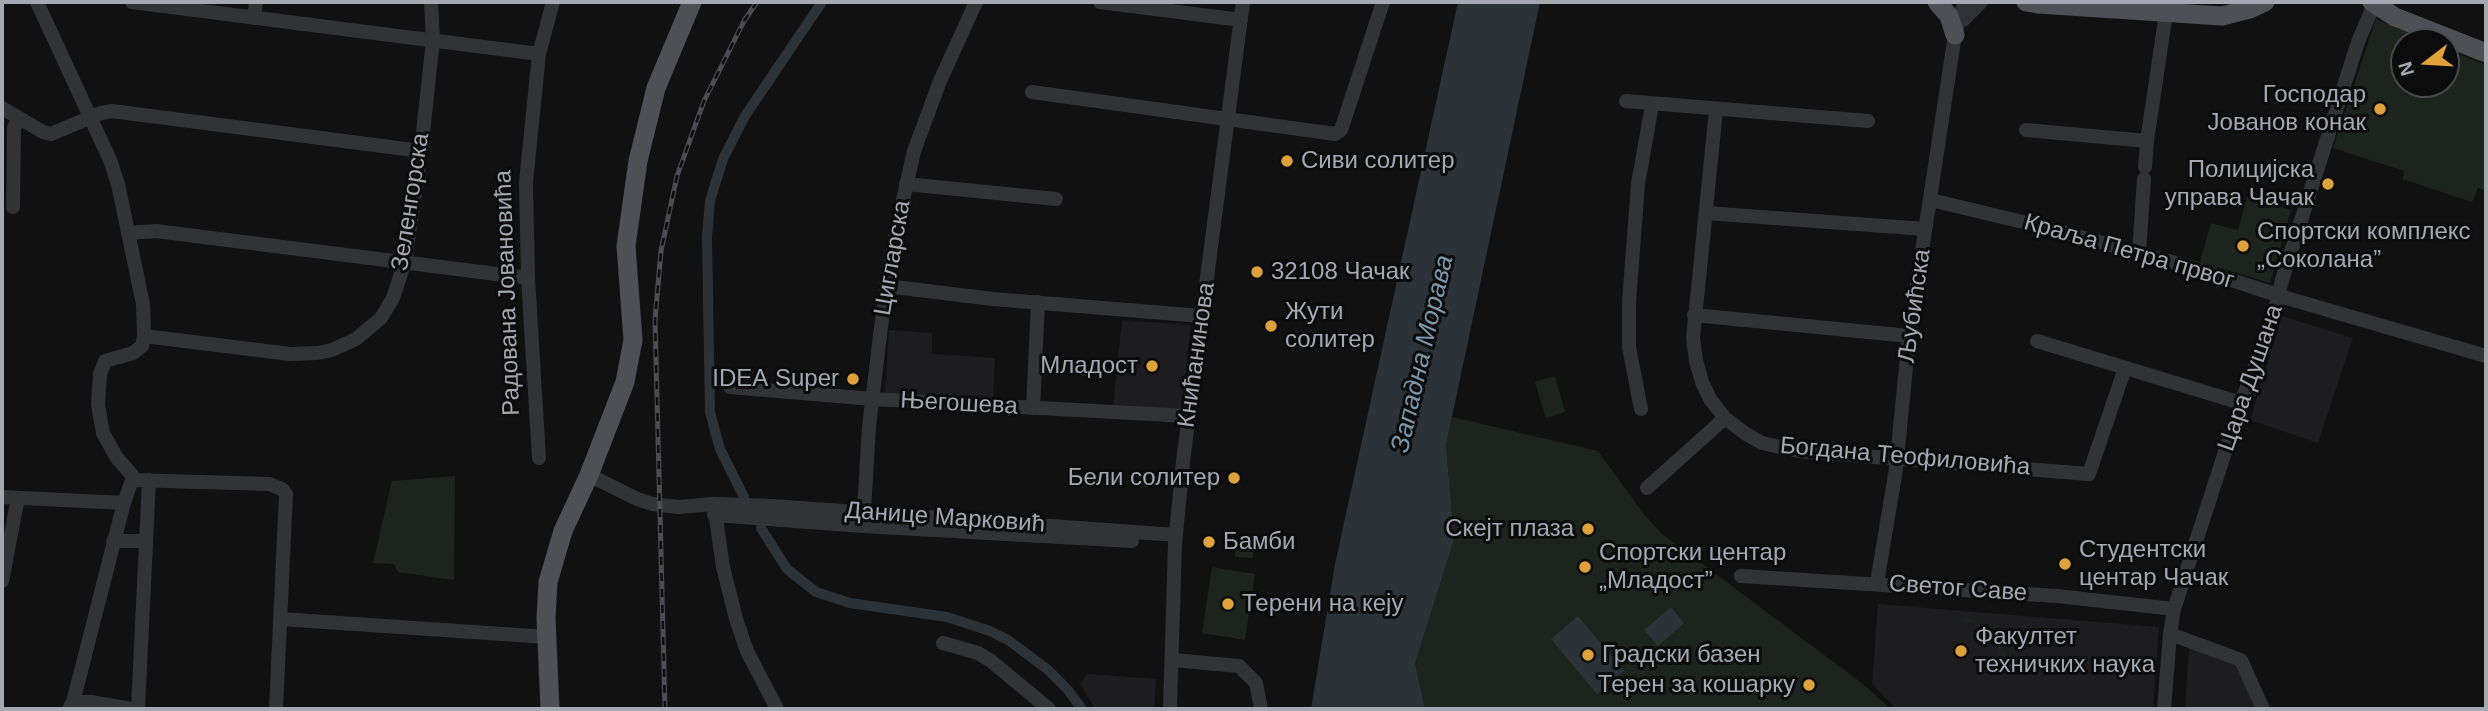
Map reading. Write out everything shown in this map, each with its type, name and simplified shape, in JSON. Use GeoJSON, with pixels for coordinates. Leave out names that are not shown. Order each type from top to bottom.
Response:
{"type":"FeatureCollection","features":[{"type":"Feature","properties":{"kind":"main road"},"geometry":{"type":"LineString","coordinates":[[550,709],[547,593],[550,571],[568,520],[622,391],[632,347],[626,246],[643,135],[658,80],[692,2]]}},
{"type":"Feature","properties":{"kind":"main road"},"geometry":{"type":"LineString","coordinates":[[1937,2],[1949,16],[1955,32]]}},
{"type":"Feature","properties":{"kind":"main road"},"geometry":{"type":"LineString","coordinates":[[2032,3],[2222,16],[2250,9],[2264,2]]}},
{"type":"Feature","properties":{"kind":"main road"},"geometry":{"type":"LineString","coordinates":[[2374,2],[2395,17],[2486,53]]}},
{"type":"Feature","properties":{"kind":"street"},"geometry":{"type":"LineString","coordinates":[[37,2],[110,160],[143,304],[142,346],[106,362],[100,373],[98,405],[103,433],[117,458],[132,475],[132,480],[113,541],[71,706],[91,702],[132,709]]}},
{"type":"Feature","properties":{"kind":"street"},"geometry":{"type":"LineString","coordinates":[[132,2],[539,54]]}},
{"type":"Feature","properties":{"kind":"street"},"geometry":{"type":"LineString","coordinates":[[254,18],[256,2]]}},
{"type":"Feature","properties":{"kind":"street","name":"Зеленгорска"},"geometry":{"type":"LineString","coordinates":[[144,335],[290,354],[317,353],[332,350],[356,339],[381,318],[393,298],[405,261],[433,40],[431,2]]}},
{"type":"Feature","properties":{"kind":"street","name":"Радована Јовановића"},"geometry":{"type":"LineString","coordinates":[[539,458],[528,278],[526,182],[539,54],[553,2]]}},
{"type":"Feature","properties":{"kind":"street","name":"Цигларска"},"geometry":{"type":"LineString","coordinates":[[864,519],[873,399],[886,286],[906,184],[914,151],[940,81],[976,2]]}},
{"type":"Feature","properties":{"kind":"street"},"geometry":{"type":"LineString","coordinates":[[1100,2],[1241,20]]}},
{"type":"Feature","properties":{"kind":"street","name":"Книћанинова"},"geometry":{"type":"LineString","coordinates":[[1170,709],[1175,539],[1188,416],[1243,2]]}},
{"type":"Feature","properties":{"kind":"street"},"geometry":{"type":"LineString","coordinates":[[1032,92],[1328,134],[1341,130],[1383,2]]}},
{"type":"Feature","properties":{"kind":"street","name":"Љубићска"},"geometry":{"type":"LineString","coordinates":[[1877,583],[1897,460],[1909,336],[1955,32],[1966,2]]}},
{"type":"Feature","properties":{"kind":"street"},"geometry":{"type":"LineString","coordinates":[[1955,32],[1973,7],[1981,2]]}},
{"type":"Feature","properties":{"kind":"street"},"geometry":{"type":"LineString","coordinates":[[2115,2],[2133,11]]}},
{"type":"Feature","properties":{"kind":"street","name":"Цара Душана"},"geometry":{"type":"LineString","coordinates":[[2164,709],[2170,634],[2175,609],[2241,402],[2279,296],[2358,42],[2374,2]]}},
{"type":"Feature","properties":{"kind":"street"},"geometry":{"type":"LineString","coordinates":[[2139,253],[2147,141],[2166,13]]}},
{"type":"Feature","properties":{"kind":"street"},"geometry":{"type":"LineString","coordinates":[[1626,101],[1868,121]]}},
{"type":"Feature","properties":{"kind":"street"},"geometry":{"type":"LineString","coordinates":[[1641,409],[1629,347],[1629,302],[1638,184],[1652,105]]}},
{"type":"Feature","properties":{"kind":"street"},"geometry":{"type":"LineString","coordinates":[[2,108],[51,134],[112,111],[421,151]]}},
{"type":"Feature","properties":{"kind":"street","name":"Богдана Теофиловића"},"geometry":{"type":"LineString","coordinates":[[1716,110],[1693,338],[1699,371],[1710,399],[1725,418],[1745,434],[1762,443],[1782,448],[1897,460],[2089,474],[2125,368]]}},
{"type":"Feature","properties":{"kind":"street"},"geometry":{"type":"LineString","coordinates":[[13,207],[14,128],[18,117]]}},
{"type":"Feature","properties":{"kind":"street"},"geometry":{"type":"LineString","coordinates":[[2026,130],[2147,141]]}},
{"type":"Feature","properties":{"kind":"street"},"geometry":{"type":"LineString","coordinates":[[906,184],[1056,199]]}},
{"type":"Feature","properties":{"kind":"street","name":"Краља Петра првог"},"geometry":{"type":"LineString","coordinates":[[1931,200],[2139,253],[2486,356]]}},
{"type":"Feature","properties":{"kind":"street"},"geometry":{"type":"LineString","coordinates":[[1706,213],[1925,229]]}},
{"type":"Feature","properties":{"kind":"street"},"geometry":{"type":"LineString","coordinates":[[128,233],[156,231],[528,278]]}},
{"type":"Feature","properties":{"kind":"street"},"geometry":{"type":"LineString","coordinates":[[886,286],[1201,316]]}},
{"type":"Feature","properties":{"kind":"street"},"geometry":{"type":"LineString","coordinates":[[1033,408],[1038,302]]}},
{"type":"Feature","properties":{"kind":"street"},"geometry":{"type":"LineString","coordinates":[[1694,315],[1909,336]]}},
{"type":"Feature","properties":{"kind":"street"},"geometry":{"type":"LineString","coordinates":[[2037,341],[2241,402]]}},
{"type":"Feature","properties":{"kind":"street","name":"Његошева"},"geometry":{"type":"LineString","coordinates":[[730,387],[873,399],[1188,416]]}},
{"type":"Feature","properties":{"kind":"street"},"geometry":{"type":"LineString","coordinates":[[1647,488],[1725,418]]}},
{"type":"Feature","properties":{"kind":"street","name":"Данице Марковић"},"geometry":{"type":"LineString","coordinates":[[589,475],[637,499],[678,508],[1175,539]]}},
{"type":"Feature","properties":{"kind":"street"},"geometry":{"type":"LineString","coordinates":[[132,480],[269,484],[282,489],[286,494],[276,709]]}},
{"type":"Feature","properties":{"kind":"street"},"geometry":{"type":"LineString","coordinates":[[138,709],[149,480]]}},
{"type":"Feature","properties":{"kind":"street"},"geometry":{"type":"LineString","coordinates":[[2,497],[124,503]]}},
{"type":"Feature","properties":{"kind":"street"},"geometry":{"type":"LineString","coordinates":[[2,581],[18,498]]}},
{"type":"Feature","properties":{"kind":"street"},"geometry":{"type":"LineString","coordinates":[[714,510],[725,577],[737,622],[747,650],[777,709]]}},
{"type":"Feature","properties":{"kind":"street"},"geometry":{"type":"LineString","coordinates":[[113,541],[146,541]]}},
{"type":"Feature","properties":{"kind":"street","name":"Светог Саве"},"geometry":{"type":"LineString","coordinates":[[1741,576],[2057,596],[2175,609]]}},
{"type":"Feature","properties":{"kind":"street"},"geometry":{"type":"LineString","coordinates":[[281,619],[547,637]]}},
{"type":"Feature","properties":{"kind":"street"},"geometry":{"type":"LineString","coordinates":[[2170,634],[2241,660],[2263,709]]}},
{"type":"Feature","properties":{"kind":"street"},"geometry":{"type":"LineString","coordinates":[[943,643],[978,653],[991,661],[1049,709]]}},
{"type":"Feature","properties":{"kind":"street"},"geometry":{"type":"LineString","coordinates":[[1172,660],[1239,666],[1256,683],[1261,709]]}},
{"type":"Feature","properties":{"kind":"shaded area"},"geometry":{"type":"Polygon","coordinates":[[[2376,19],[2397,28],[2390,28],[2390,98],[2460,98],[2460,55],[2486,65],[2486,184],[2484,190],[2478,188],[2472,202],[2403,179],[2404,171],[2333,148],[2376,19]]]}},
{"type":"Feature","properties":{"kind":"shaded area","name":"Спортски комплекс „Соколана”"},"geometry":{"type":"Polygon","coordinates":[[[2247,197],[2291,210],[2270,283],[2200,262],[2211,223],[2238,230],[2247,197]]]}},
{"type":"Feature","properties":{"kind":"shaded area"},"geometry":{"type":"Polygon","coordinates":[[[2282,316],[2353,338],[2318,443],[2250,420],[2282,316]]]}},
{"type":"Feature","properties":{"kind":"shaded area","name":"Младост"},"geometry":{"type":"Polygon","coordinates":[[[1122,320],[1191,325],[1181,409],[1113,407],[1122,320]]]}},
{"type":"Feature","properties":{"kind":"shaded area"},"geometry":{"type":"Polygon","coordinates":[[[889,330],[932,333],[932,354],[995,358],[993,400],[885,394],[889,330]]]}},
{"type":"Feature","properties":{"kind":"shaded area"},"geometry":{"type":"Polygon","coordinates":[[[1555,376],[1565,412],[1546,418],[1535,382],[1555,376]]]}},
{"type":"Feature","properties":{"kind":"shaded area","name":"Спортски центар „Младост”"},"geometry":{"type":"Polygon","coordinates":[[[1452,417],[1598,451],[1661,533],[1859,681],[1891,709],[1425,709],[1415,663],[1454,540],[1446,445],[1452,417]]]}},
{"type":"Feature","properties":{"kind":"shaded area"},"geometry":{"type":"Polygon","coordinates":[[[455,476],[454,580],[398,572],[394,564],[373,563],[392,481],[455,476]]]}},
{"type":"Feature","properties":{"kind":"shaded area"},"geometry":{"type":"Polygon","coordinates":[[[1237,538],[1254,540],[1253,558],[1235,557],[1237,538]]]}},
{"type":"Feature","properties":{"kind":"shaded area","name":"Терени на кеју"},"geometry":{"type":"Polygon","coordinates":[[[1212,567],[1255,574],[1245,640],[1202,633],[1212,567]]]}},
{"type":"Feature","properties":{"kind":"shaded area","name":"Факултет техничких наука"},"geometry":{"type":"Polygon","coordinates":[[[1878,604],[2159,627],[2153,709],[1896,709],[1872,684],[1878,604]]]}},
{"type":"Feature","properties":{"kind":"shaded area"},"geometry":{"type":"Polygon","coordinates":[[[1961,617],[1974,619],[2006,652],[2005,657],[1994,665],[1991,662],[1992,657],[1997,655],[1998,650],[1974,622],[1966,623],[1961,617]]]}},
{"type":"Feature","properties":{"kind":"shaded area"},"geometry":{"type":"Polygon","coordinates":[[[2189,646],[2236,662],[2261,709],[2185,709],[2189,646]]]}},
{"type":"Feature","properties":{"kind":"shaded area"},"geometry":{"type":"Polygon","coordinates":[[[1087,674],[1156,679],[1154,709],[1095,709],[1080,684],[1087,674]]]}},
{"type":"Feature","properties":{"kind":"water","name":"Западна Морава"},"geometry":{"type":"Polygon","coordinates":[[[1458,2],[1540,2],[1446,445],[1454,540],[1415,663],[1425,709],[1311,709],[1335,564],[1458,2]]]}},
{"type":"Feature","properties":{"kind":"water"},"geometry":{"type":"Polygon","coordinates":[[[1671,607],[1684,623],[1658,646],[1644,630],[1671,607]]]}},
{"type":"Feature","properties":{"kind":"water","name":"Градски базен"},"geometry":{"type":"Polygon","coordinates":[[[1578,616],[1624,671],[1597,694],[1551,639],[1578,616]]]}},
{"type":"Feature","properties":{"kind":"waterway"},"geometry":{"type":"LineString","coordinates":[[744,497],[720,449],[710,412],[707,237],[710,201],[723,159],[745,116],[822,2]]}},
{"type":"Feature","properties":{"kind":"waterway"},"geometry":{"type":"LineString","coordinates":[[761,528],[787,569],[816,592],[850,603],[947,617],[990,631],[1008,640],[1047,669],[1082,709]]}},
{"type":"Feature","properties":{"kind":"railway"},"geometry":{"type":"LineString","coordinates":[[665,709],[655,320],[661,251],[677,176],[704,101],[744,21],[757,2]]}},
{"type":"Feature","properties":{"kind":"place","name":"Господар Јованов конак"},"geometry":{"type":"Point","coordinates":[2380,109]}},
{"type":"Feature","properties":{"kind":"place","name":"Сиви солитер"},"geometry":{"type":"Point","coordinates":[1287,161]}},
{"type":"Feature","properties":{"kind":"place","name":"Полицијска управа Чачак"},"geometry":{"type":"Point","coordinates":[2328,184]}},
{"type":"Feature","properties":{"kind":"place","name":"Спортски комплекс „Соколана”"},"geometry":{"type":"Point","coordinates":[2243,246]}},
{"type":"Feature","properties":{"kind":"place","name":"32108 Чачак"},"geometry":{"type":"Point","coordinates":[1257,272]}},
{"type":"Feature","properties":{"kind":"place","name":"Жути солитер"},"geometry":{"type":"Point","coordinates":[1271,326]}},
{"type":"Feature","properties":{"kind":"place","name":"Младост"},"geometry":{"type":"Point","coordinates":[1152,366]}},
{"type":"Feature","properties":{"kind":"place","name":"IDEA Super"},"geometry":{"type":"Point","coordinates":[853,379]}},
{"type":"Feature","properties":{"kind":"place","name":"Бели солитер"},"geometry":{"type":"Point","coordinates":[1234,478]}},
{"type":"Feature","properties":{"kind":"place","name":"Скејт плаза"},"geometry":{"type":"Point","coordinates":[1588,529]}},
{"type":"Feature","properties":{"kind":"place","name":"Бамби"},"geometry":{"type":"Point","coordinates":[1209,542]}},
{"type":"Feature","properties":{"kind":"place","name":"Студентски центар Чачак"},"geometry":{"type":"Point","coordinates":[2065,564]}},
{"type":"Feature","properties":{"kind":"place","name":"Спортски центар „Младост”"},"geometry":{"type":"Point","coordinates":[1585,567]}},
{"type":"Feature","properties":{"kind":"place","name":"Терени на кеју"},"geometry":{"type":"Point","coordinates":[1228,604]}},
{"type":"Feature","properties":{"kind":"place","name":"Факултет техничких наука"},"geometry":{"type":"Point","coordinates":[1961,651]}},
{"type":"Feature","properties":{"kind":"place","name":"Градски базен"},"geometry":{"type":"Point","coordinates":[1588,655]}},
{"type":"Feature","properties":{"kind":"place","name":"Терен за кошарку"},"geometry":{"type":"Point","coordinates":[1809,685]}}]}
